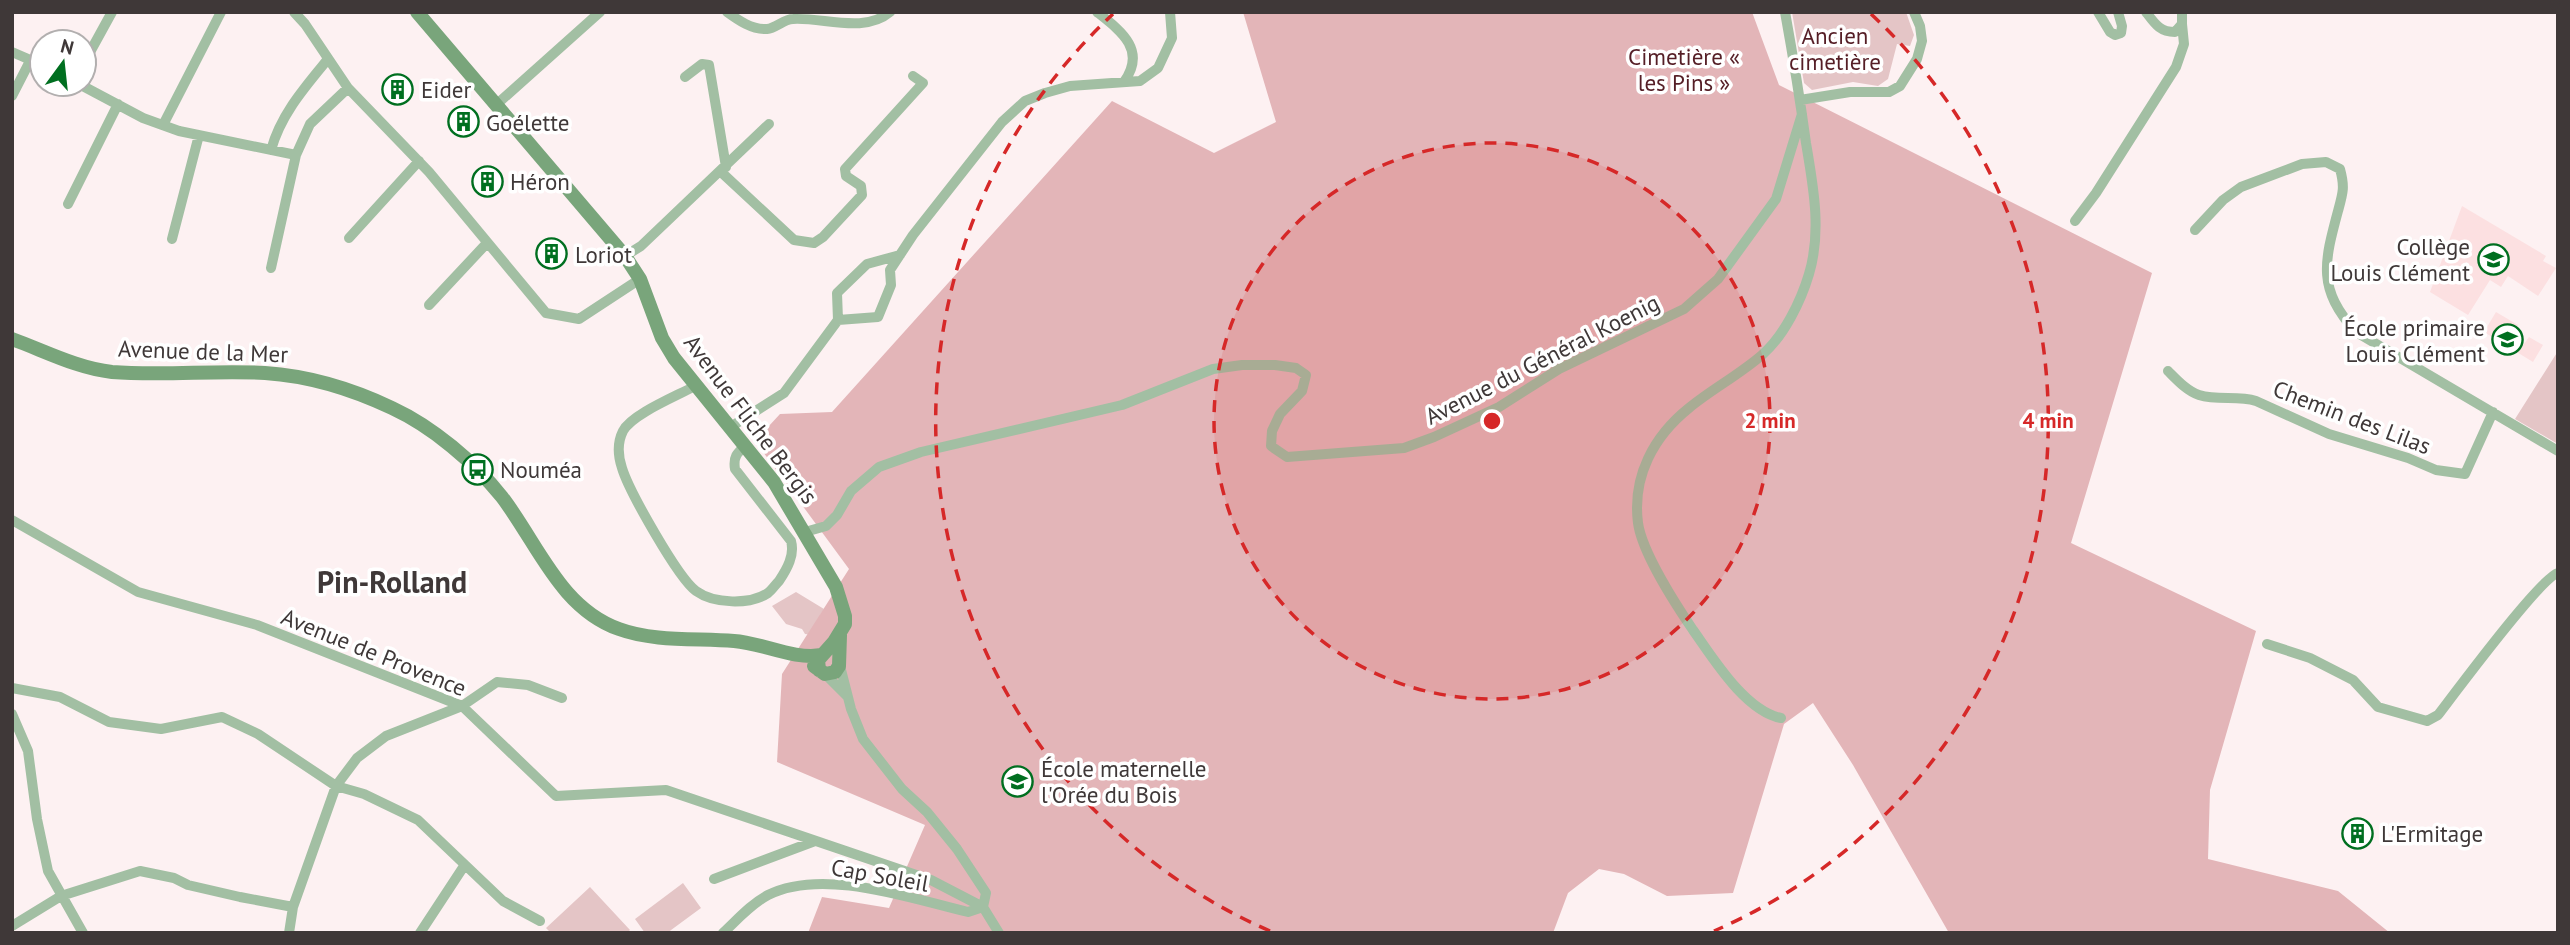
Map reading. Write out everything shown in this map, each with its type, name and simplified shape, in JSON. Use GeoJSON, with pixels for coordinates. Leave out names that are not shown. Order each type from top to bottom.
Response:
{"type":"FeatureCollection","features":[{"type":"Feature","properties":{"kind":"street"},"geometry":{"type":"LineString","coordinates":[[98,38],[112,12]]}},
{"type":"Feature","properties":{"kind":"street"},"geometry":{"type":"LineString","coordinates":[[163,125],[221,12]]}},
{"type":"Feature","properties":{"kind":"street"},"geometry":{"type":"LineString","coordinates":[[294,12],[348,88],[419,162],[546,313],[579,319],[640,279]]}},
{"type":"Feature","properties":{"kind":"street","name":"Avenue Fliche Bergis"},"geometry":{"type":"LineString","coordinates":[[417,12],[625,256],[640,279],[662,338],[695,386],[774,482],[836,587],[845,615],[845,624],[831,657]]}},
{"type":"Feature","properties":{"kind":"street"},"geometry":{"type":"LineString","coordinates":[[497,104],[600,12]]}},
{"type":"Feature","properties":{"kind":"street"},"geometry":{"type":"LineString","coordinates":[[727,12],[745,25],[768,29],[791,19],[862,23],[883,19],[890,12]]}},
{"type":"Feature","properties":{"kind":"street"},"geometry":{"type":"LineString","coordinates":[[1097,12],[1123,33],[1132,51],[1133,61],[1124,82]]}},
{"type":"Feature","properties":{"kind":"street"},"geometry":{"type":"LineString","coordinates":[[838,320],[878,317],[891,285],[891,270],[900,254],[1002,122],[1025,101],[1070,86],[1140,81],[1158,68],[1172,38],[1170,12]]}},
{"type":"Feature","properties":{"kind":"street"},"geometry":{"type":"LineString","coordinates":[[1781,718],[1767,713],[1745,696],[1714,662],[1691,627],[1645,544],[1638,524],[1637,504],[1645,463],[1664,432],[1689,408],[1762,355],[1772,344],[1801,296],[1810,272],[1816,220],[1785,12]]}},
{"type":"Feature","properties":{"kind":"street"},"geometry":{"type":"LineString","coordinates":[[1800,100],[1850,92],[1889,92],[1900,86],[1917,59],[1922,41],[1914,12]]}},
{"type":"Feature","properties":{"kind":"street"},"geometry":{"type":"LineString","coordinates":[[2098,12],[2110,32],[2115,35],[2121,33],[2122,26],[2118,12]]}},
{"type":"Feature","properties":{"kind":"street"},"geometry":{"type":"LineString","coordinates":[[2146,12],[2157,27],[2167,32],[2175,32],[2182,24]]}},
{"type":"Feature","properties":{"kind":"street"},"geometry":{"type":"LineString","coordinates":[[2075,221],[2096,193],[2176,67],[2184,44],[2182,12]]}},
{"type":"Feature","properties":{"kind":"street"},"geometry":{"type":"LineString","coordinates":[[12,52],[28,60]]}},
{"type":"Feature","properties":{"kind":"street"},"geometry":{"type":"LineString","coordinates":[[271,149],[277,129],[294,102],[328,59]]}},
{"type":"Feature","properties":{"kind":"street"},"geometry":{"type":"LineString","coordinates":[[685,77],[702,64],[709,65],[723,169],[794,240],[814,243],[823,237],[862,195],[861,186],[846,176],[845,169],[923,83],[913,76]]}},
{"type":"Feature","properties":{"kind":"street"},"geometry":{"type":"LineString","coordinates":[[12,96],[28,65]]}},
{"type":"Feature","properties":{"kind":"street"},"geometry":{"type":"LineString","coordinates":[[271,268],[296,155],[310,124],[348,88]]}},
{"type":"Feature","properties":{"kind":"street"},"geometry":{"type":"LineString","coordinates":[[98,94],[143,118],[163,125],[296,155]]}},
{"type":"Feature","properties":{"kind":"street"},"geometry":{"type":"LineString","coordinates":[[68,204],[118,104]]}},
{"type":"Feature","properties":{"kind":"street","name":"Avenue du Général Koenig"},"geometry":{"type":"LineString","coordinates":[[805,532],[826,526],[837,515],[852,491],[879,467],[921,452],[1122,405],[1213,369],[1242,365],[1296,368],[1306,375],[1302,391],[1280,414],[1272,431],[1270,446],[1287,457],[1404,448],[1434,437],[1499,407],[1559,369],[1684,309],[1718,279],[1776,199],[1802,114]]}},
{"type":"Feature","properties":{"kind":"street"},"geometry":{"type":"LineString","coordinates":[[625,256],[641,246],[769,124]]}},
{"type":"Feature","properties":{"kind":"street"},"geometry":{"type":"LineString","coordinates":[[172,239],[199,135]]}},
{"type":"Feature","properties":{"kind":"street"},"geometry":{"type":"LineString","coordinates":[[349,238],[419,162]]}},
{"type":"Feature","properties":{"kind":"street"},"geometry":{"type":"LineString","coordinates":[[2195,230],[2223,200],[2241,187],[2302,164],[2326,162],[2340,169],[2345,185],[2327,254],[2325,273],[2340,315],[2356,332],[2558,451]]}},
{"type":"Feature","properties":{"kind":"street"},"geometry":{"type":"LineString","coordinates":[[429,304],[487,243]]}},
{"type":"Feature","properties":{"kind":"street"},"geometry":{"type":"LineString","coordinates":[[729,428],[784,393],[838,320],[837,293],[867,264],[900,254]]}},
{"type":"Feature","properties":{"kind":"street","name":"Avenue de la Mer"},"geometry":{"type":"LineString","coordinates":[[12,339],[74,364],[110,372],[265,373],[299,377],[360,394],[425,427],[477,469],[507,504],[566,592],[580,607],[599,620],[640,635],[737,641],[799,655],[831,657]]}},
{"type":"Feature","properties":{"kind":"street","name":"Chemin des Lilas"},"geometry":{"type":"LineString","coordinates":[[2168,371],[2198,395],[2210,398],[2248,398],[2329,435],[2445,471],[2465,474],[2493,412]]}},
{"type":"Feature","properties":{"kind":"street"},"geometry":{"type":"LineString","coordinates":[[695,386],[636,418],[624,429],[618,452],[629,485],[656,536],[687,583],[698,593],[714,599],[755,599],[770,592],[792,556],[791,541],[735,469],[737,453],[745,446]]}},
{"type":"Feature","properties":{"kind":"street","name":"Avenue de Provence"},"geometry":{"type":"LineString","coordinates":[[12,520],[138,592],[257,625],[462,706],[556,796],[666,790],[931,880],[983,907]]}},
{"type":"Feature","properties":{"kind":"street"},"geometry":{"type":"LineString","coordinates":[[2267,644],[2310,657],[2353,680],[2378,707],[2427,721],[2438,715],[2550,575],[2558,573]]}},
{"type":"Feature","properties":{"kind":"street","name":"Avenue de la Mer"},"geometry":{"type":"LineString","coordinates":[[799,655],[822,672]]}},
{"type":"Feature","properties":{"kind":"street"},"geometry":{"type":"LineString","coordinates":[[847,696],[817,664],[831,657],[847,696],[863,739],[902,789],[928,812],[957,849],[986,893],[983,907],[999,933]]}},
{"type":"Feature","properties":{"kind":"street"},"geometry":{"type":"LineString","coordinates":[[289,933],[293,907],[337,786],[357,758],[386,736],[462,706],[497,682],[528,685],[562,698]]}},
{"type":"Feature","properties":{"kind":"street"},"geometry":{"type":"LineString","coordinates":[[12,688],[60,697],[109,722],[161,729],[222,717],[258,734],[337,786],[364,794],[418,820],[503,901],[540,921]]}},
{"type":"Feature","properties":{"kind":"street"},"geometry":{"type":"LineString","coordinates":[[12,713],[28,751],[37,819],[48,871],[83,933]]}},
{"type":"Feature","properties":{"kind":"street"},"geometry":{"type":"LineString","coordinates":[[714,879],[815,841]]}},
{"type":"Feature","properties":{"kind":"street"},"geometry":{"type":"LineString","coordinates":[[420,933],[464,866]]}},
{"type":"Feature","properties":{"kind":"street"},"geometry":{"type":"LineString","coordinates":[[12,926],[61,896],[140,871],[174,878],[188,885],[293,907]]}},
{"type":"Feature","properties":{"kind":"street","name":"Cap Soleil"},"geometry":{"type":"LineString","coordinates":[[723,933],[756,903],[771,894],[811,884],[860,888],[968,912],[983,907]]}},
{"type":"Feature","properties":{"kind":"shaded area","name":"Collège Louis Clément"},"geometry":{"type":"Polygon","coordinates":[[[2462,206],[2546,256],[2543,261],[2556,268],[2538,296],[2508,276],[2501,287],[2490,280],[2468,315],[2430,292],[2462,206]]]}},
{"type":"Feature","properties":{"kind":"shaded area","name":"École primaire Louis Clément"},"geometry":{"type":"Polygon","coordinates":[[[2496,312],[2518,325],[2512,337],[2524,344],[2529,337],[2543,345],[2533,362],[2484,332],[2496,312]]]}},
{"type":"Feature","properties":{"kind":"green space","name":"Cimetière « les Pins »"},"geometry":{"type":"Polygon","coordinates":[[[1243,12],[1752,12],[1779,85],[2152,273],[2071,543],[2256,631],[2210,790],[2208,859],[2338,891],[2390,933],[1949,933],[1853,765],[1813,703],[1784,724],[1733,893],[1667,896],[1624,874],[1599,869],[1568,893],[1553,933],[808,933],[822,897],[889,908],[925,825],[777,762],[782,674],[849,569],[755,441],[780,414],[832,412],[1112,101],[1214,153],[1276,122],[1243,12]]]}},
{"type":"Feature","properties":{"kind":"green space","name":"Ancien cimetière"},"geometry":{"type":"Polygon","coordinates":[[[1792,12],[1906,12],[1914,35],[1910,46],[1897,44],[1888,79],[1878,86],[1853,82],[1812,90],[1804,83],[1792,12]]]}},
{"type":"Feature","properties":{"kind":"green space"},"geometry":{"type":"Polygon","coordinates":[[[2558,351],[2558,444],[2515,419],[2558,351]]]}},
{"type":"Feature","properties":{"kind":"green space"},"geometry":{"type":"Polygon","coordinates":[[[796,592],[824,609],[820,615],[820,636],[805,634],[802,629],[786,624],[772,606],[796,592]]]}},
{"type":"Feature","properties":{"kind":"green space"},"geometry":{"type":"Polygon","coordinates":[[[683,883],[701,908],[667,933],[645,933],[635,919],[683,883]]]}},
{"type":"Feature","properties":{"kind":"green space"},"geometry":{"type":"Polygon","coordinates":[[[590,887],[630,930],[627,933],[551,933],[546,928],[590,887]]]}},
{"type":"Feature","properties":{"kind":"place","name":"Eider"},"geometry":{"type":"Point","coordinates":[398,89]}},
{"type":"Feature","properties":{"kind":"place","name":"Goélette"},"geometry":{"type":"Point","coordinates":[463,122]}},
{"type":"Feature","properties":{"kind":"place","name":"Héron"},"geometry":{"type":"Point","coordinates":[487,181]}},
{"type":"Feature","properties":{"kind":"place","name":"Loriot"},"geometry":{"type":"Point","coordinates":[552,254]}},
{"type":"Feature","properties":{"kind":"place","name":"Collège Louis Clément"},"geometry":{"type":"Point","coordinates":[2493,259]}},
{"type":"Feature","properties":{"kind":"place","name":"École primaire Louis Clément"},"geometry":{"type":"Point","coordinates":[2508,340]}},
{"type":"Feature","properties":{"kind":"place","name":"Nouméa"},"geometry":{"type":"Point","coordinates":[477,469]}},
{"type":"Feature","properties":{"kind":"place","name":"École maternelle l'Orée du Bois"},"geometry":{"type":"Point","coordinates":[1018,781]}},
{"type":"Feature","properties":{"kind":"place","name":"L'Ermitage"},"geometry":{"type":"Point","coordinates":[2358,833]}},
{"type":"Feature","properties":{"kind":"district","name":"Pin-Rolland"},"geometry":{"type":"Point","coordinates":[392,581]}}]}
